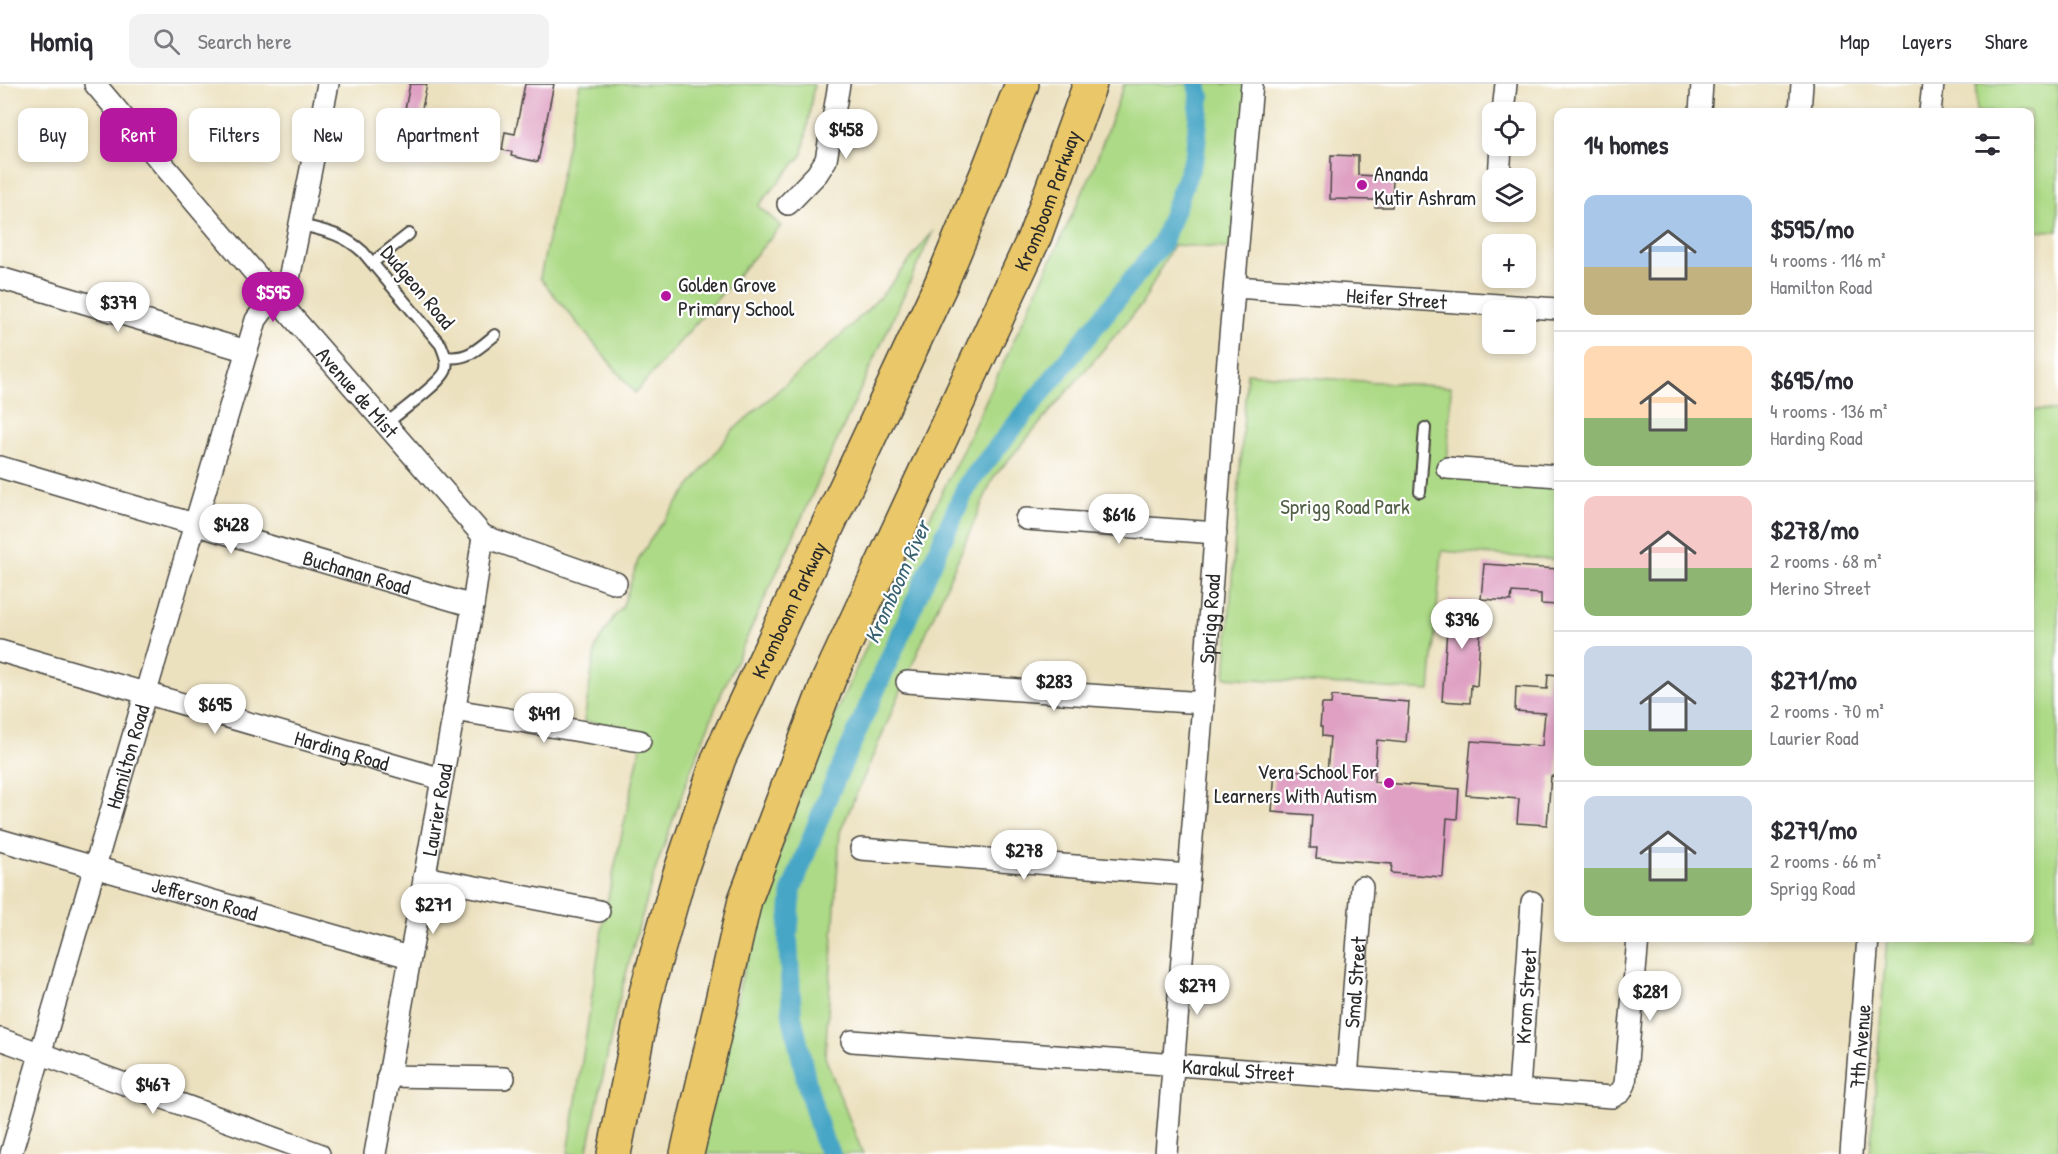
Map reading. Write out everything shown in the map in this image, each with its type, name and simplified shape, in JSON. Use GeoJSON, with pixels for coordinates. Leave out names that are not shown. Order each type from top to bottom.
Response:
{"type":"FeatureCollection","features":[{"type":"Feature","properties":{"kind":"highway","name":"Kromboom Parkway"},"geometry":{"type":"LineString","coordinates":[[614,1154],[646,993],[678,879],[719,758],[941,284],[1022,84]]}},
{"type":"Feature","properties":{"kind":"highway","name":"Kromboom Parkway"},"geometry":{"type":"LineString","coordinates":[[687,1154],[745,900],[829,679],[1035,236],[1090,84]]}},
{"type":"Feature","properties":{"kind":"highway"},"geometry":{"type":"LineString","coordinates":[[1035,236],[1066,195],[1113,84]]}},
{"type":"Feature","properties":{"kind":"street","name":"Avenue de Mist"},"geometry":{"type":"LineString","coordinates":[[95,84],[276,298],[483,536],[616,583]]}},
{"type":"Feature","properties":{"kind":"street","name":"Hamilton Road"},"geometry":{"type":"LineString","coordinates":[[11,1154],[256,320],[266,306],[288,284],[328,84]]}},
{"type":"Feature","properties":{"kind":"street"},"geometry":{"type":"LineString","coordinates":[[788,204],[817,174],[826,160],[839,84]]}},
{"type":"Feature","properties":{"kind":"street","name":"Sprigg Road"},"geometry":{"type":"LineString","coordinates":[[1166,1154],[1252,84]]}},
{"type":"Feature","properties":{"kind":"street"},"geometry":{"type":"LineString","coordinates":[[1504,102],[1506,84]]}},
{"type":"Feature","properties":{"kind":"street"},"geometry":{"type":"LineString","coordinates":[[1700,108],[1702,84]]}},
{"type":"Feature","properties":{"kind":"street"},"geometry":{"type":"LineString","coordinates":[[1800,108],[1802,84]]}},
{"type":"Feature","properties":{"kind":"street"},"geometry":{"type":"LineString","coordinates":[[1930,108],[1933,84]]}},
{"type":"Feature","properties":{"kind":"street"},"geometry":{"type":"LineString","coordinates":[[0,278],[247,351]]}},
{"type":"Feature","properties":{"kind":"street","name":"Heifer Street"},"geometry":{"type":"LineString","coordinates":[[1235,287],[1554,309]]}},
{"type":"Feature","properties":{"kind":"street","name":"Buchanan Road"},"geometry":{"type":"LineString","coordinates":[[0,467],[473,606]]}},
{"type":"Feature","properties":{"kind":"street"},"geometry":{"type":"LineString","coordinates":[[1434,467],[1554,476]]}},
{"type":"Feature","properties":{"kind":"street"},"geometry":{"type":"LineString","coordinates":[[1026,519],[1216,533]]}},
{"type":"Feature","properties":{"kind":"street","name":"Laurier Road"},"geometry":{"type":"LineString","coordinates":[[375,1154],[473,606],[483,536]]}},
{"type":"Feature","properties":{"kind":"street","name":"Harding Road"},"geometry":{"type":"LineString","coordinates":[[0,651],[442,779]]}},
{"type":"Feature","properties":{"kind":"street"},"geometry":{"type":"LineString","coordinates":[[907,682],[1203,703]]}},
{"type":"Feature","properties":{"kind":"street"},"geometry":{"type":"LineString","coordinates":[[454,710],[640,741]]}},
{"type":"Feature","properties":{"kind":"street","name":"Jefferson Road"},"geometry":{"type":"LineString","coordinates":[[0,840],[409,957]]}},
{"type":"Feature","properties":{"kind":"street"},"geometry":{"type":"LineString","coordinates":[[861,849],[1189,875]]}},
{"type":"Feature","properties":{"kind":"street"},"geometry":{"type":"LineString","coordinates":[[424,877],[599,911]]}},
{"type":"Feature","properties":{"kind":"street","name":"Smal Street"},"geometry":{"type":"LineString","coordinates":[[1347,1078],[1362,887]]}},
{"type":"Feature","properties":{"kind":"street","name":"Krom Street"},"geometry":{"type":"LineString","coordinates":[[1519,1090],[1532,902]]}},
{"type":"Feature","properties":{"kind":"street","name":"Karakul Street"},"geometry":{"type":"LineString","coordinates":[[852,1041],[1612,1097],[1621,1092],[1625,1084],[1638,942]]}},
{"type":"Feature","properties":{"kind":"street","name":"7th Avenue"},"geometry":{"type":"LineString","coordinates":[[1851,1154],[1868,942]]}},
{"type":"Feature","properties":{"kind":"street"},"geometry":{"type":"LineString","coordinates":[[0,1039],[318,1154]]}},
{"type":"Feature","properties":{"kind":"street"},"geometry":{"type":"LineString","coordinates":[[388,1076],[504,1078]]}},
{"type":"Feature","properties":{"kind":"lane","name":"Dudgeon Road"},"geometry":{"type":"LineString","coordinates":[[301,225],[332,232],[350,240],[441,345],[446,357],[446,370],[440,380],[386,424]]}},
{"type":"Feature","properties":{"kind":"lane"},"geometry":{"type":"LineString","coordinates":[[372,263],[409,234]]}},
{"type":"Feature","properties":{"kind":"lane"},"geometry":{"type":"LineString","coordinates":[[446,357],[457,358],[470,355],[495,335]]}},
{"type":"Feature","properties":{"kind":"lane"},"geometry":{"type":"LineString","coordinates":[[1420,492],[1434,467],[1425,429]]}},
{"type":"Feature","properties":{"kind":"green space"},"geometry":{"type":"Polygon","coordinates":[[[580,84],[814,84],[803,154],[758,206],[781,226],[635,393],[540,278],[580,84]]]}},
{"type":"Feature","properties":{"kind":"green space"},"geometry":{"type":"Polygon","coordinates":[[[1124,84],[1252,84],[1237,249],[1173,245],[1142,304],[993,478],[840,832],[825,1057],[863,1154],[700,1154],[750,943],[791,817],[817,753],[872,635],[968,439],[1092,172],[1124,84]]]}},
{"type":"Feature","properties":{"kind":"green space"},"geometry":{"type":"Polygon","coordinates":[[[1977,84],[2058,84],[2058,231],[2034,230],[2034,108],[1976,108],[1977,84]]]}},
{"type":"Feature","properties":{"kind":"green space"},"geometry":{"type":"Polygon","coordinates":[[[933,231],[721,694],[690,772],[657,865],[636,936],[617,1008],[587,1154],[568,1154],[604,916],[644,732],[584,721],[596,646],[622,608],[639,558],[656,531],[731,432],[847,330],[885,292],[933,231]]]}},
{"type":"Feature","properties":{"kind":"green space","name":"Sprigg Road Park"},"geometry":{"type":"Polygon","coordinates":[[[1247,373],[1451,387],[1447,468],[1554,476],[1554,560],[1442,551],[1430,691],[1225,677],[1247,373]]]}},
{"type":"Feature","properties":{"kind":"green space"},"geometry":{"type":"Polygon","coordinates":[[[2034,410],[2058,411],[2058,1154],[1870,1154],[1887,942],[2034,942],[2034,410]]]}},
{"type":"Feature","properties":{"kind":"building"},"geometry":{"type":"Polygon","coordinates":[[[410,84],[427,84],[422,108],[405,108],[410,84]]]}},
{"type":"Feature","properties":{"kind":"building"},"geometry":{"type":"Polygon","coordinates":[[[525,84],[554,84],[538,162],[511,156],[512,152],[502,150],[505,132],[515,134],[525,84]]]}},
{"type":"Feature","properties":{"kind":"building","name":"Ananda Kutir Ashram"},"geometry":{"type":"Polygon","coordinates":[[[1331,155],[1358,156],[1358,175],[1393,177],[1392,207],[1375,207],[1375,200],[1330,199],[1331,155]]]}},
{"type":"Feature","properties":{"kind":"building"},"geometry":{"type":"Polygon","coordinates":[[[1484,564],[1554,569],[1554,605],[1541,604],[1541,594],[1512,592],[1511,601],[1481,599],[1484,564]]]}},
{"type":"Feature","properties":{"kind":"building"},"geometry":{"type":"Polygon","coordinates":[[[1449,600],[1482,602],[1477,686],[1471,685],[1470,703],[1442,701],[1449,600]]]}},
{"type":"Feature","properties":{"kind":"building"},"geometry":{"type":"Polygon","coordinates":[[[1548,674],[1554,675],[1554,776],[1551,776],[1547,825],[1517,823],[1519,799],[1466,795],[1471,741],[1542,746],[1545,713],[1515,711],[1516,687],[1547,689],[1548,674]]]}},
{"type":"Feature","properties":{"kind":"building"},"geometry":{"type":"Polygon","coordinates":[[[1332,696],[1409,702],[1406,743],[1377,740],[1374,782],[1459,789],[1457,819],[1447,818],[1443,877],[1391,873],[1392,864],[1316,858],[1317,848],[1310,848],[1312,815],[1272,812],[1275,769],[1327,773],[1330,737],[1322,736],[1322,727],[1320,727],[1322,704],[1331,704],[1332,696]]]}},
{"type":"Feature","properties":{"kind":"waterway","name":"Kromboom River"},"geometry":{"type":"LineString","coordinates":[[831,1154],[824,1142],[808,1088],[792,1016],[788,938],[792,889],[826,801],[967,485],[1162,243],[1195,155],[1200,97],[1197,84]]}},
{"type":"Feature","properties":{"kind":"place","name":"Ananda Kutir Ashram"},"geometry":{"type":"Point","coordinates":[1362,185]}},
{"type":"Feature","properties":{"kind":"place","name":"Golden Grove Primary School"},"geometry":{"type":"Point","coordinates":[666,296]}},
{"type":"Feature","properties":{"kind":"place","name":"Vera School For Learners With Autism"},"geometry":{"type":"Point","coordinates":[1389,783]}}]}
